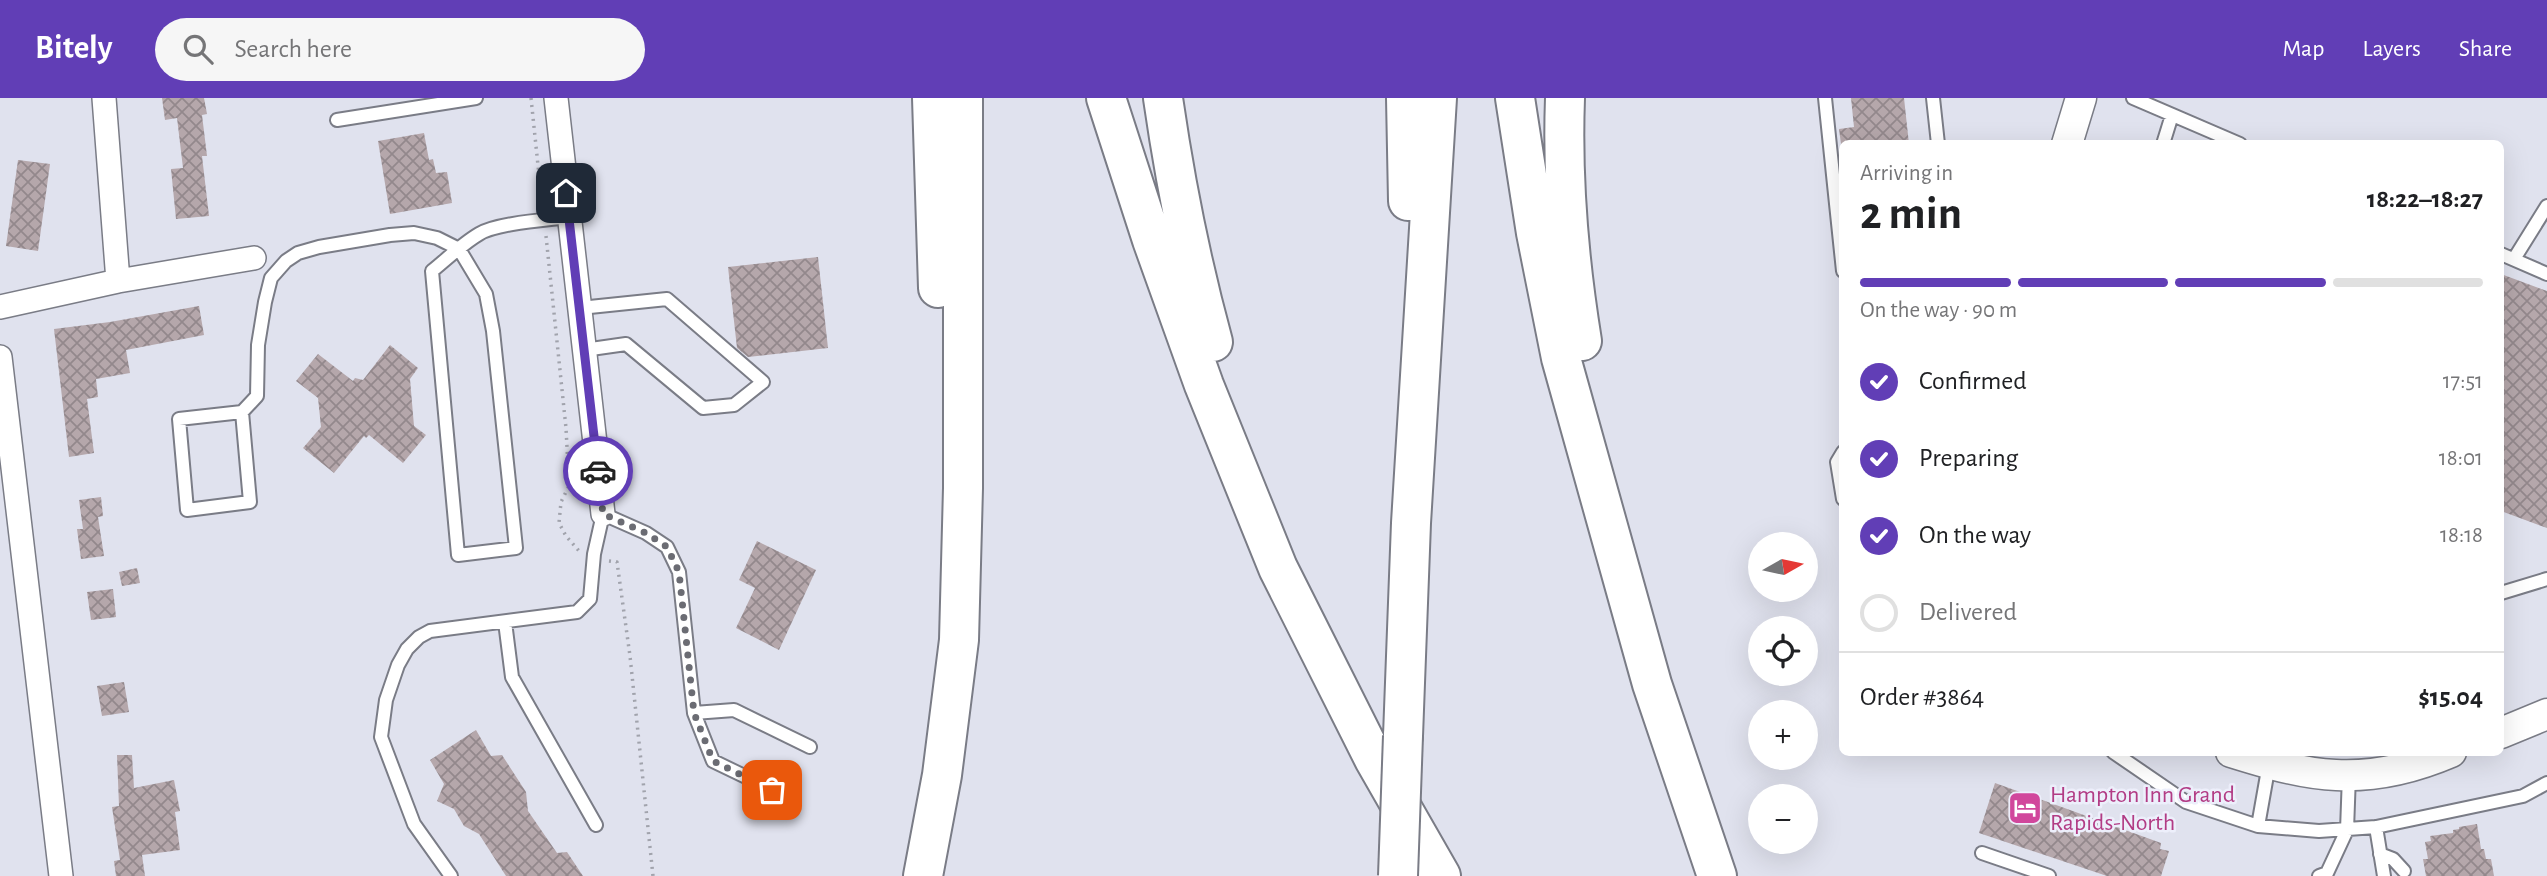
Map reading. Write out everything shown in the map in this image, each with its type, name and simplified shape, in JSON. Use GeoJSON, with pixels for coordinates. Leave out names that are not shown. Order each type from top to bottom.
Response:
{"type":"FeatureCollection","features":[{"type":"Feature","properties":{"kind":"highway"},"geometry":{"type":"LineString","coordinates":[[932,98],[943,506],[959,640]]}},
{"type":"Feature","properties":{"kind":"highway"},"geometry":{"type":"LineString","coordinates":[[923,876],[942,775],[959,640],[963,488],[963,98]]}},
{"type":"Feature","properties":{"kind":"highway"},"geometry":{"type":"LineString","coordinates":[[1106,98],[1203,385],[1278,568],[1374,759],[1441,876]]}},
{"type":"Feature","properties":{"kind":"highway"},"geometry":{"type":"LineString","coordinates":[[1163,98],[1193,270],[1278,568]]}},
{"type":"Feature","properties":{"kind":"highway"},"geometry":{"type":"LineString","coordinates":[[1406,98],[1410,291],[1420,360]]}},
{"type":"Feature","properties":{"kind":"highway"},"geometry":{"type":"LineString","coordinates":[[1398,876],[1420,360],[1426,304],[1437,98]]}},
{"type":"Feature","properties":{"kind":"highway"},"geometry":{"type":"LineString","coordinates":[[1515,98],[1536,233],[1561,358],[1652,684],[1717,876]]}},
{"type":"Feature","properties":{"kind":"highway"},"geometry":{"type":"LineString","coordinates":[[1565,98],[1567,199],[1575,299],[1619,571]]}},
{"type":"Feature","properties":{"kind":"street"},"geometry":{"type":"LineString","coordinates":[[104,98],[118,281]]}},
{"type":"Feature","properties":{"kind":"street"},"geometry":{"type":"LineString","coordinates":[[556,98],[603,514]]}},
{"type":"Feature","properties":{"kind":"street"},"geometry":{"type":"LineString","coordinates":[[2068,140],[2081,98]]}},
{"type":"Feature","properties":{"kind":"street"},"geometry":{"type":"LineString","coordinates":[[0,307],[118,281],[254,258]]}},
{"type":"Feature","properties":{"kind":"street"},"geometry":{"type":"LineString","coordinates":[[0,357],[61,876]]}},
{"type":"Feature","properties":{"kind":"street"},"geometry":{"type":"LineString","coordinates":[[2504,732],[2547,714]]}},
{"type":"Feature","properties":{"kind":"street"},"geometry":{"type":"LineString","coordinates":[[2245,756],[2335,775],[2383,772],[2437,756]]}},
{"type":"Feature","properties":{"kind":"lane"},"geometry":{"type":"LineString","coordinates":[[337,120],[476,98]]}},
{"type":"Feature","properties":{"kind":"lane"},"geometry":{"type":"LineString","coordinates":[[1825,98],[1839,233]]}},
{"type":"Feature","properties":{"kind":"lane"},"geometry":{"type":"LineString","coordinates":[[1933,98],[1938,140]]}},
{"type":"Feature","properties":{"kind":"lane"},"geometry":{"type":"LineString","coordinates":[[2133,98],[2231,140]]}},
{"type":"Feature","properties":{"kind":"lane"},"geometry":{"type":"LineString","coordinates":[[2164,140],[2172,115]]}},
{"type":"Feature","properties":{"kind":"lane"},"geometry":{"type":"LineString","coordinates":[[2514,259],[2547,206]]}},
{"type":"Feature","properties":{"kind":"lane"},"geometry":{"type":"LineString","coordinates":[[242,412],[250,502],[187,510],[179,419],[242,412],[257,396],[258,345],[265,302],[271,278],[286,261],[298,253],[319,247],[390,234],[414,233],[437,238],[459,249],[486,294],[491,318],[516,548],[458,555],[432,271],[459,249],[480,233],[494,228],[569,217]]}},
{"type":"Feature","properties":{"kind":"lane"},"geometry":{"type":"LineString","coordinates":[[2504,255],[2547,274]]}},
{"type":"Feature","properties":{"kind":"lane"},"geometry":{"type":"LineString","coordinates":[[580,307],[667,299],[763,382],[734,405],[703,408],[626,344],[584,349]]}},
{"type":"Feature","properties":{"kind":"lane"},"geometry":{"type":"LineString","coordinates":[[451,876],[414,824],[381,737],[386,700],[398,665],[407,649],[430,631],[577,612],[590,599],[594,554],[603,514],[646,533],[667,547],[679,572],[694,713],[713,761],[792,799]]}},
{"type":"Feature","properties":{"kind":"lane"},"geometry":{"type":"LineString","coordinates":[[2504,592],[2547,579]]}},
{"type":"Feature","properties":{"kind":"lane"},"geometry":{"type":"LineString","coordinates":[[505,622],[512,677],[596,825]]}},
{"type":"Feature","properties":{"kind":"lane"},"geometry":{"type":"LineString","coordinates":[[694,713],[734,710],[810,747]]}},
{"type":"Feature","properties":{"kind":"lane"},"geometry":{"type":"LineString","coordinates":[[2119,756],[2186,802],[2258,826],[2319,831],[2375,827],[2524,796],[2547,783]]}},
{"type":"Feature","properties":{"kind":"lane"},"geometry":{"type":"LineString","coordinates":[[2258,826],[2269,763]]}},
{"type":"Feature","properties":{"kind":"lane"},"geometry":{"type":"LineString","coordinates":[[2324,875],[2347,830],[2349,774]]}},
{"type":"Feature","properties":{"kind":"lane"},"geometry":{"type":"LineString","coordinates":[[2375,827],[2384,876]]}},
{"type":"Feature","properties":{"kind":"lane"},"geometry":{"type":"LineString","coordinates":[[1982,853],[2049,876]]}},
{"type":"Feature","properties":{"kind":"lane"},"geometry":{"type":"LineString","coordinates":[[2380,854],[2393,859],[2404,871]]}},
{"type":"Feature","properties":{"kind":"building"},"geometry":{"type":"Polygon","coordinates":[[[162,98],[204,98],[207,114],[202,115],[207,156],[202,156],[209,216],[176,219],[171,169],[183,168],[177,118],[165,120],[162,98]]]}},
{"type":"Feature","properties":{"kind":"building"},"geometry":{"type":"Polygon","coordinates":[[[1851,98],[1904,98],[1909,140],[1840,140],[1839,129],[1854,127],[1851,98]]]}},
{"type":"Feature","properties":{"kind":"building"},"geometry":{"type":"Polygon","coordinates":[[[424,133],[429,160],[433,159],[436,173],[447,172],[452,203],[390,214],[378,141],[424,133]]]}},
{"type":"Feature","properties":{"kind":"building"},"geometry":{"type":"Polygon","coordinates":[[[18,160],[50,164],[38,251],[6,246],[18,160]]]}},
{"type":"Feature","properties":{"kind":"building"},"geometry":{"type":"Polygon","coordinates":[[[818,257],[828,348],[748,357],[737,348],[728,267],[818,257]]]}},
{"type":"Feature","properties":{"kind":"building"},"geometry":{"type":"Polygon","coordinates":[[[2504,275],[2547,291],[2547,528],[2504,512],[2504,275]]]}},
{"type":"Feature","properties":{"kind":"building"},"geometry":{"type":"Polygon","coordinates":[[[199,306],[204,335],[126,350],[130,373],[96,379],[98,397],[87,399],[94,453],[69,457],[54,329],[199,306]]]}},
{"type":"Feature","properties":{"kind":"building"},"geometry":{"type":"Polygon","coordinates":[[[390,345],[418,368],[410,379],[414,426],[426,435],[403,463],[369,435],[366,438],[364,436],[334,473],[303,448],[321,427],[318,398],[296,381],[318,354],[353,381],[355,378],[363,380],[390,345]]]}},
{"type":"Feature","properties":{"kind":"building"},"geometry":{"type":"Polygon","coordinates":[[[101,497],[103,516],[98,517],[104,556],[81,559],[77,529],[83,529],[79,500],[101,497]]]}},
{"type":"Feature","properties":{"kind":"building"},"geometry":{"type":"Polygon","coordinates":[[[757,541],[816,570],[779,650],[736,628],[755,588],[739,580],[757,541]]]}},
{"type":"Feature","properties":{"kind":"building"},"geometry":{"type":"Polygon","coordinates":[[[137,568],[140,583],[122,586],[119,572],[137,568]]]}},
{"type":"Feature","properties":{"kind":"building"},"geometry":{"type":"Polygon","coordinates":[[[113,589],[116,617],[91,620],[87,592],[113,589]]]}},
{"type":"Feature","properties":{"kind":"building"},"geometry":{"type":"Polygon","coordinates":[[[124,682],[129,712],[102,716],[97,686],[124,682]]]}},
{"type":"Feature","properties":{"kind":"building"},"geometry":{"type":"Polygon","coordinates":[[[476,730],[491,756],[502,755],[526,792],[528,811],[557,853],[567,852],[583,876],[506,876],[479,834],[464,826],[454,809],[437,801],[444,784],[430,760],[476,730]]]}},
{"type":"Feature","properties":{"kind":"building"},"geometry":{"type":"Polygon","coordinates":[[[117,755],[132,755],[134,788],[174,780],[180,811],[175,812],[180,850],[142,855],[145,876],[116,876],[114,861],[120,860],[112,807],[119,806],[117,755]]]}},
{"type":"Feature","properties":{"kind":"building","name":"Hampton Inn Grand Rapids-North"},"geometry":{"type":"Polygon","coordinates":[[[1995,783],[2161,843],[2160,849],[2169,851],[2161,876],[2107,876],[1979,833],[1995,783]]]}},
{"type":"Feature","properties":{"kind":"building"},"geometry":{"type":"Polygon","coordinates":[[[2477,824],[2481,849],[2484,849],[2486,859],[2491,859],[2494,876],[2426,876],[2423,859],[2428,859],[2425,842],[2431,841],[2430,836],[2453,833],[2453,830],[2459,827],[2477,824]]]}},
{"type":"Feature","properties":{"kind":"way so far"},"geometry":{"type":"LineString","coordinates":[[598,471],[603,514],[646,533],[667,547],[679,572],[694,713],[713,761],[772,790]]}},
{"type":"Feature","properties":{"kind":"place","name":"Hampton Inn Grand Rapids-North"},"geometry":{"type":"Point","coordinates":[2025,808]}},
{"type":"Feature","properties":{"kind":"route"},"geometry":{"type":"LineString","coordinates":[[566,193],[598,471]]}}]}
